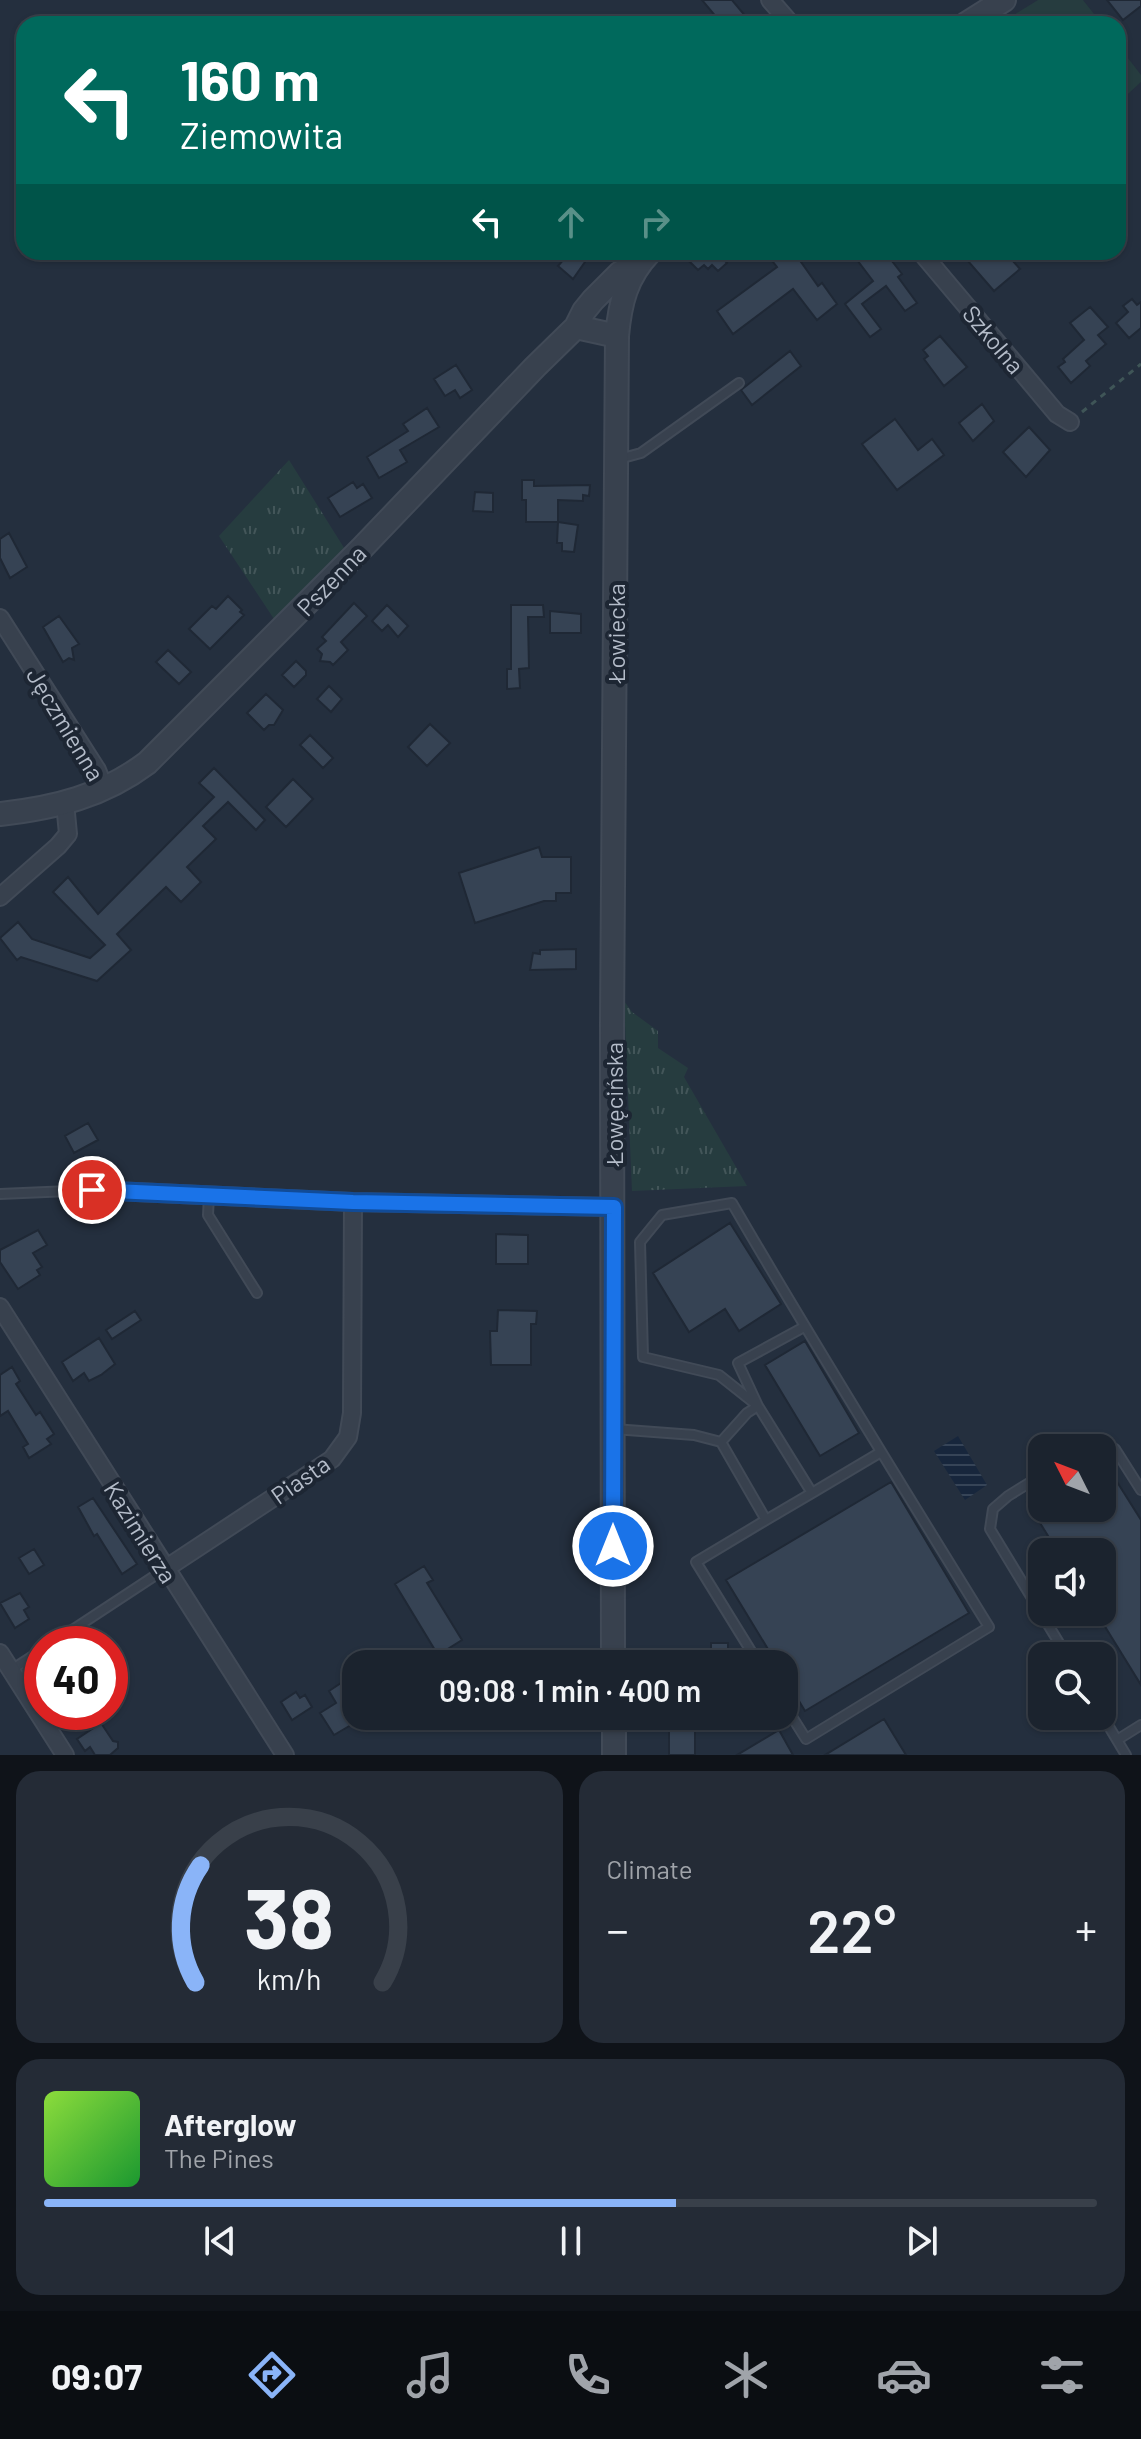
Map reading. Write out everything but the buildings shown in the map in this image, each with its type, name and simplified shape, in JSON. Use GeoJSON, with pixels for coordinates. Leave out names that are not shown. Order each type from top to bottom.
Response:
{"type":"FeatureCollection","features":[{"type":"Feature","properties":{"kind":"street"},"geometry":{"type":"LineString","coordinates":[[770,0],[784,16]]}},
{"type":"Feature","properties":{"kind":"street"},"geometry":{"type":"LineString","coordinates":[[979,16],[1004,0]]}},
{"type":"Feature","properties":{"kind":"street","name":"Pszenna"},"geometry":{"type":"LineString","coordinates":[[0,814],[39,810],[65,803],[105,790],[137,771],[174,739],[580,319],[620,273],[642,260]]}},
{"type":"Feature","properties":{"kind":"street","name":"Łowiecka"},"geometry":{"type":"LineString","coordinates":[[612,1024],[618,325],[626,287],[643,260]]}},
{"type":"Feature","properties":{"kind":"street","name":"Szkolna"},"geometry":{"type":"LineString","coordinates":[[928,260],[1057,414],[1070,422]]}},
{"type":"Feature","properties":{"kind":"street"},"geometry":{"type":"LineString","coordinates":[[580,319],[618,325]]}},
{"type":"Feature","properties":{"kind":"street","name":"Jęczmienna"},"geometry":{"type":"LineString","coordinates":[[0,618],[97,770],[105,790]]}},
{"type":"Feature","properties":{"kind":"street"},"geometry":{"type":"LineString","coordinates":[[0,897],[68,834],[65,803]]}},
{"type":"Feature","properties":{"kind":"street","name":"Łowęcińska"},"geometry":{"type":"LineString","coordinates":[[612,1024],[613,1650]]}},
{"type":"Feature","properties":{"kind":"street"},"geometry":{"type":"LineString","coordinates":[[92,1190],[353,1202],[614,1207]]}},
{"type":"Feature","properties":{"kind":"street","name":"Piasta"},"geometry":{"type":"LineString","coordinates":[[165,1569],[332,1459],[348,1437],[352,1413],[353,1202]]}},
{"type":"Feature","properties":{"kind":"street","name":"Kazimierza"},"geometry":{"type":"LineString","coordinates":[[0,1307],[285,1755]]}},
{"type":"Feature","properties":{"kind":"street"},"geometry":{"type":"LineString","coordinates":[[0,1653],[65,1755]]}},
{"type":"Feature","properties":{"kind":"street"},"geometry":{"type":"LineString","coordinates":[[614,1730],[614,1755]]}},
{"type":"Feature","properties":{"kind":"lane"},"geometry":{"type":"LineString","coordinates":[[617,459],[641,453],[739,383]]}},
{"type":"Feature","properties":{"kind":"lane"},"geometry":{"type":"LineString","coordinates":[[0,1194],[92,1190]]}},
{"type":"Feature","properties":{"kind":"lane"},"geometry":{"type":"LineString","coordinates":[[209,1196],[208,1215],[257,1293]]}},
{"type":"Feature","properties":{"kind":"lane"},"geometry":{"type":"LineString","coordinates":[[758,1406],[719,1375],[643,1357],[640,1242],[662,1215],[732,1203],[804,1327],[989,1627],[806,1739],[798,1726]]}},
{"type":"Feature","properties":{"kind":"lane"},"geometry":{"type":"LineString","coordinates":[[804,1327],[738,1363],[758,1406],[812,1493]]}},
{"type":"Feature","properties":{"kind":"lane"},"geometry":{"type":"LineString","coordinates":[[721,1442],[747,1413],[758,1406]]}},
{"type":"Feature","properties":{"kind":"lane"},"geometry":{"type":"LineString","coordinates":[[613,1429],[694,1435],[721,1442],[766,1520]]}},
{"type":"Feature","properties":{"kind":"lane"},"geometry":{"type":"LineString","coordinates":[[1116,1451],[1141,1490]]}},
{"type":"Feature","properties":{"kind":"lane"},"geometry":{"type":"LineString","coordinates":[[750,1650],[696,1562],[881,1452]]}},
{"type":"Feature","properties":{"kind":"lane"},"geometry":{"type":"LineString","coordinates":[[1028,1484],[993,1509],[990,1529],[1059,1642]]}},
{"type":"Feature","properties":{"kind":"lane","name":"Piasta"},"geometry":{"type":"LineString","coordinates":[[78,1626],[165,1569]]}},
{"type":"Feature","properties":{"kind":"lane"},"geometry":{"type":"LineString","coordinates":[[11,1670],[24,1662]]}},
{"type":"Feature","properties":{"kind":"lane"},"geometry":{"type":"LineString","coordinates":[[1117,1740],[1141,1725]]}},
{"type":"Feature","properties":{"kind":"lane"},"geometry":{"type":"LineString","coordinates":[[1111,1730],[1126,1755]]}},
{"type":"Feature","properties":{"kind":"path"},"geometry":{"type":"LineString","coordinates":[[1070,422],[1141,364]]}},
{"type":"Feature","properties":{"kind":"green space"},"geometry":{"type":"Polygon","coordinates":[[[1038,0],[1083,0],[1096,16],[1012,16],[1038,0]]]}},
{"type":"Feature","properties":{"kind":"green space"},"geometry":{"type":"Polygon","coordinates":[[[1126,55],[1141,75],[1141,82],[1126,96],[1126,55]]]}},
{"type":"Feature","properties":{"kind":"green space"},"geometry":{"type":"Polygon","coordinates":[[[289,460],[346,551],[276,622],[219,536],[289,460]]]}},
{"type":"Feature","properties":{"kind":"green space"},"geometry":{"type":"Polygon","coordinates":[[[624,1001],[632,1012],[658,1031],[658,1048],[688,1068],[684,1077],[747,1186],[632,1191],[624,1001]]]}},
{"type":"Feature","properties":{"kind":"water"},"geometry":{"type":"Polygon","coordinates":[[[958,1436],[987,1485],[965,1500],[934,1451],[958,1436]]]}},
{"type":"Feature","properties":{"kind":"route"},"geometry":{"type":"LineString","coordinates":[[92,1190],[353,1202],[614,1207],[613,1546]]}}]}
